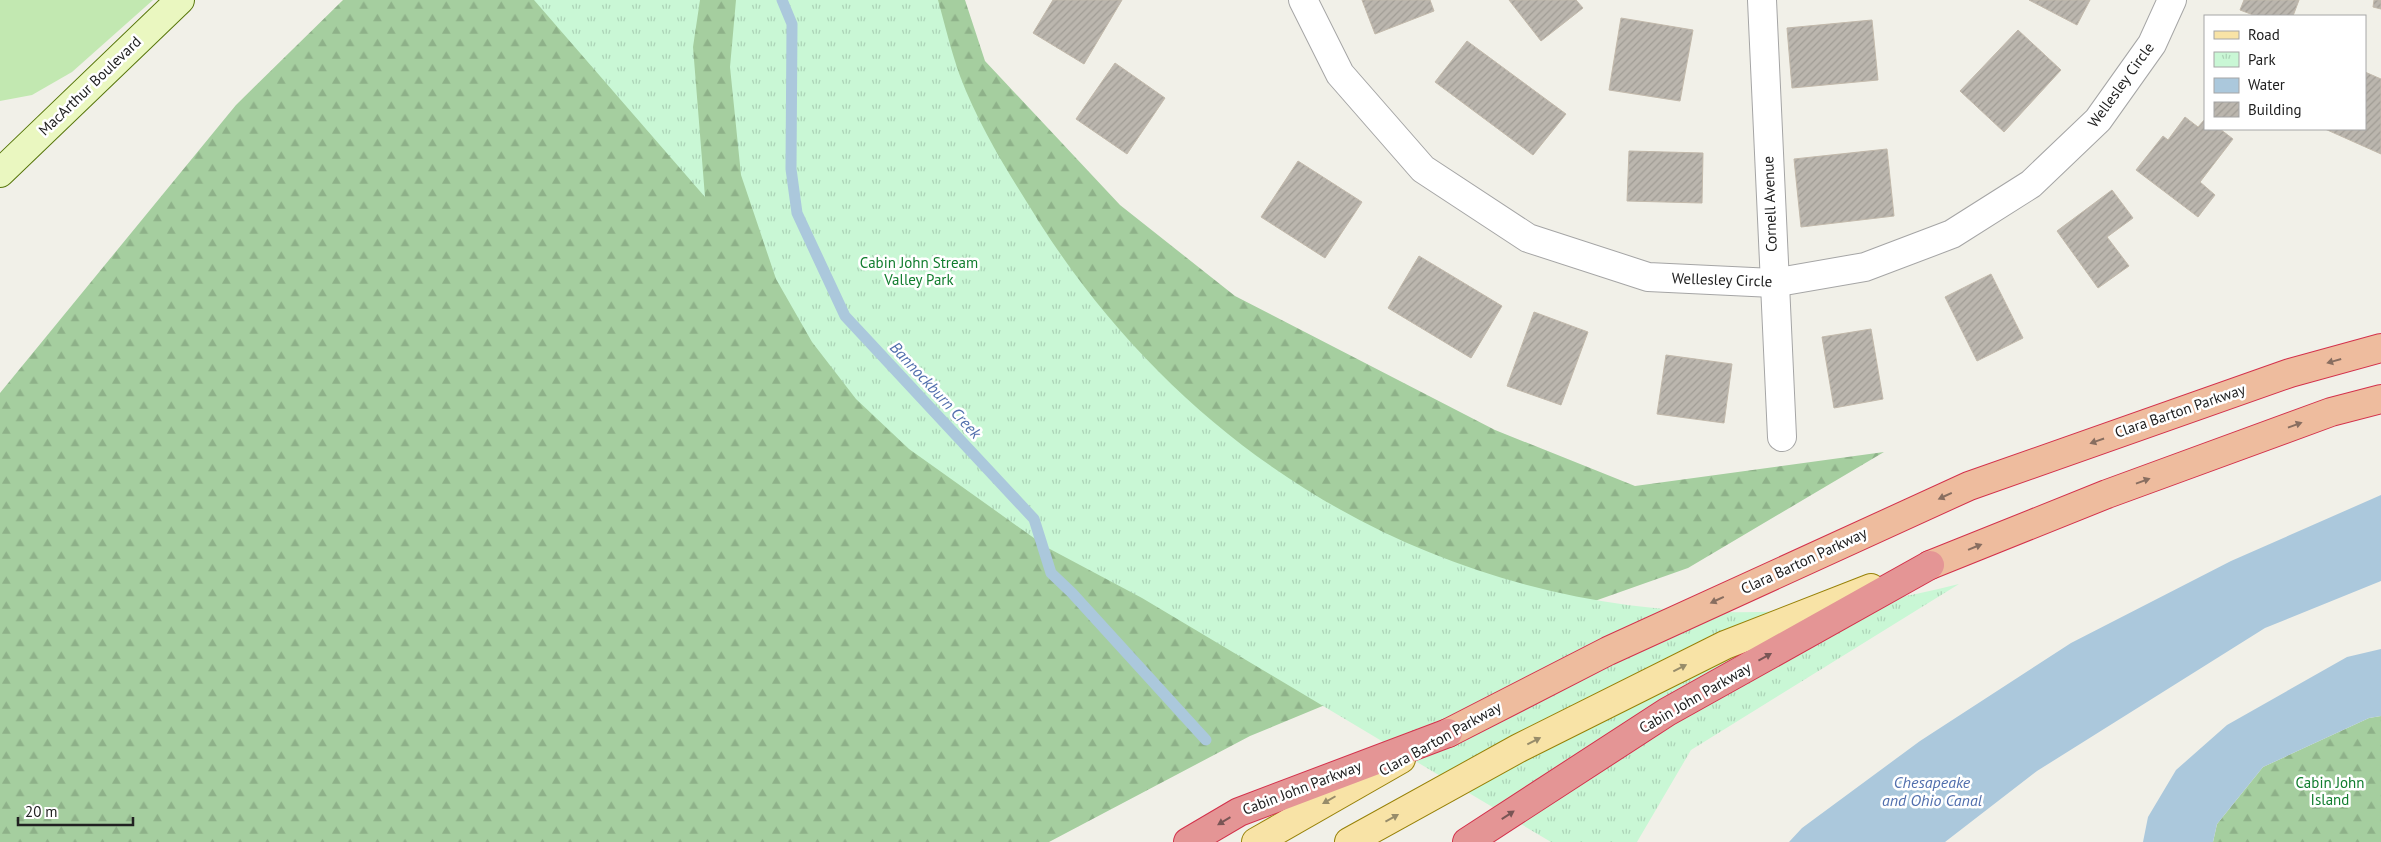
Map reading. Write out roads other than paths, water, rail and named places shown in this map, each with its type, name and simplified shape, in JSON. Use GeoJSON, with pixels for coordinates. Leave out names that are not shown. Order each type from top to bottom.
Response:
{"type":"FeatureCollection","features":[{"type":"Feature","properties":{"kind":"highway","name":"Clara Barton Parkway"},"geometry":{"type":"LineString","coordinates":[[1448,733],[1608,651],[1969,486],[2290,373],[2381,348]]}},
{"type":"Feature","properties":{"kind":"highway"},"geometry":{"type":"LineString","coordinates":[[1930,565],[2116,490],[2331,412],[2381,399]]}},
{"type":"Feature","properties":{"kind":"highway","name":"Cabin John Parkway"},"geometry":{"type":"LineString","coordinates":[[1467,842],[1667,712],[1930,565]]}},
{"type":"Feature","properties":{"kind":"highway","name":"Cabin John Parkway"},"geometry":{"type":"LineString","coordinates":[[1188,842],[1238,812],[1448,733]]}},
{"type":"Feature","properties":{"kind":"main road","name":"MacArthur Boulevard"},"geometry":{"type":"LineString","coordinates":[[0,173],[180,0]]}},
{"type":"Feature","properties":{"kind":"main road"},"geometry":{"type":"LineString","coordinates":[[1349,842],[1519,748],[1726,645],[1930,565]]}},
{"type":"Feature","properties":{"kind":"main road","name":"Clara Barton Parkway"},"geometry":{"type":"LineString","coordinates":[[1256,842],[1448,733]]}},
{"type":"Feature","properties":{"kind":"street","name":"Wellesley Circle"},"geometry":{"type":"LineString","coordinates":[[1303,0],[1340,74],[1424,168],[1528,238],[1648,277],[1773,283],[1874,264],[1952,234],[2030,184],[2098,120],[2152,44],[2172,0]]}},
{"type":"Feature","properties":{"kind":"street","name":"Cornell Avenue"},"geometry":{"type":"LineString","coordinates":[[1762,0],[1773,283],[1782,438]]}},
{"type":"Feature","properties":{"kind":"water","name":"Chesapeake and Ohio Canal"},"geometry":{"type":"Polygon","coordinates":[[[2381,495],[2381,581],[2265,628],[2037,771],[1945,842],[1789,842],[1802,828],[1920,741],[2071,643],[2231,561],[2381,495]]]}},
{"type":"Feature","properties":{"kind":"water"},"geometry":{"type":"Polygon","coordinates":[[[2381,649],[2381,716],[2369,718],[2263,767],[2217,824],[2213,842],[2143,842],[2148,817],[2176,770],[2227,725],[2347,657],[2381,649]]]}},
{"type":"Feature","properties":{"kind":"waterway","name":"Bannockburn Creek"},"geometry":{"type":"LineString","coordinates":[[782,0],[792,24],[791,169],[797,213],[845,316],[1034,519],[1051,573],[1072,593],[1206,740]]}},
{"type":"Feature","properties":{"kind":"park label","name":"Cabin John Stream Valley Park"},"geometry":{"type":"Point","coordinates":[919,272]}},
{"type":"Feature","properties":{"kind":"park label","name":"Cabin John Island"},"geometry":{"type":"Point","coordinates":[2330,792]}}]}
